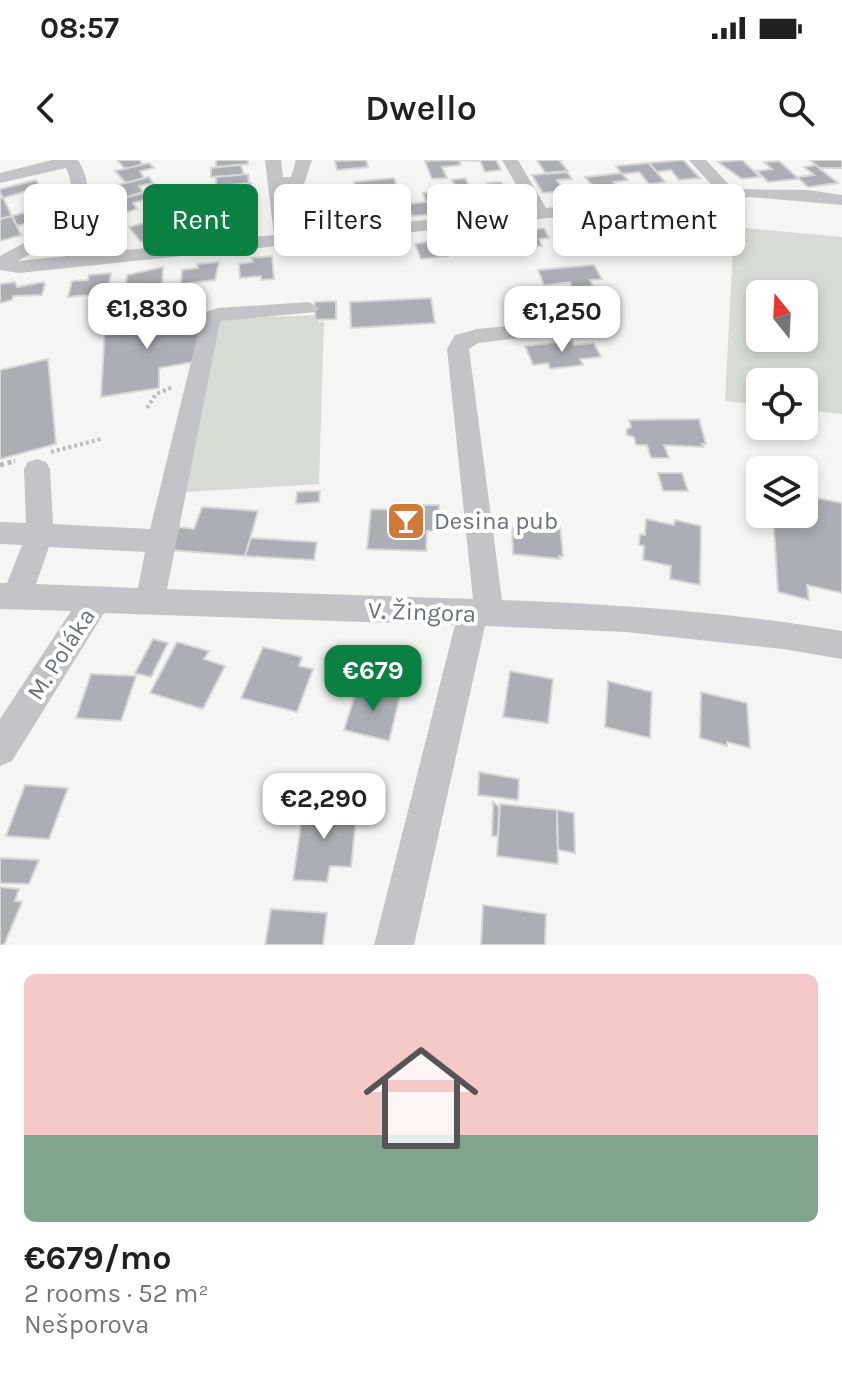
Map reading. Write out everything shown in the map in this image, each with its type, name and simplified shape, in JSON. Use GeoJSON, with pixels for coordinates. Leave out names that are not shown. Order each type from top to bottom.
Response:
{"type":"FeatureCollection","features":[{"type":"Feature","properties":{"kind":"street"},"geometry":{"type":"LineString","coordinates":[[273,160],[276,183],[298,181],[304,160]]}},
{"type":"Feature","properties":{"kind":"street"},"geometry":{"type":"LineString","coordinates":[[510,160],[541,213]]}},
{"type":"Feature","properties":{"kind":"street"},"geometry":{"type":"LineString","coordinates":[[697,160],[720,184]]}},
{"type":"Feature","properties":{"kind":"street"},"geometry":{"type":"LineString","coordinates":[[0,178],[59,163],[72,163],[82,191],[79,204],[61,226],[0,264]]}},
{"type":"Feature","properties":{"kind":"street"},"geometry":{"type":"LineString","coordinates":[[745,193],[775,192],[842,200]]}},
{"type":"Feature","properties":{"kind":"street"},"geometry":{"type":"LineString","coordinates":[[411,226],[553,212]]}},
{"type":"Feature","properties":{"kind":"street"},"geometry":{"type":"LineString","coordinates":[[0,264],[19,267],[274,240]]}},
{"type":"Feature","properties":{"kind":"street"},"geometry":{"type":"LineString","coordinates":[[150,603],[210,318],[218,314],[309,308]]}},
{"type":"Feature","properties":{"kind":"street"},"geometry":{"type":"LineString","coordinates":[[394,945],[481,614],[458,349],[463,340],[477,336],[602,323]]}},
{"type":"Feature","properties":{"kind":"street"},"geometry":{"type":"LineString","coordinates":[[9,596],[40,535],[37,469]]}},
{"type":"Feature","properties":{"kind":"street"},"geometry":{"type":"LineString","coordinates":[[0,533],[161,541]]}},
{"type":"Feature","properties":{"kind":"street","name":"V. Žingora"},"geometry":{"type":"LineString","coordinates":[[9,596],[626,618],[842,645]]}},
{"type":"Feature","properties":{"kind":"street","name":"M. Poláka"},"geometry":{"type":"LineString","coordinates":[[0,749],[96,599]]}},
{"type":"Feature","properties":{"kind":"path"},"geometry":{"type":"LineString","coordinates":[[147,408],[156,394],[173,387],[174,376]]}},
{"type":"Feature","properties":{"kind":"shaded area"},"geometry":{"type":"Polygon","coordinates":[[[745,228],[842,237],[842,414],[818,411],[818,368],[746,368],[746,403],[725,401],[732,256],[745,256],[745,228]]]}},
{"type":"Feature","properties":{"kind":"shaded area"},"geometry":{"type":"Polygon","coordinates":[[[318,315],[318,322],[324,322],[319,484],[186,492],[216,319],[318,315]]]}},
{"type":"Feature","properties":{"kind":"building"},"geometry":{"type":"Polygon","coordinates":[[[117,160],[139,160],[143,165],[125,169],[117,160]]]}},
{"type":"Feature","properties":{"kind":"building"},"geometry":{"type":"Polygon","coordinates":[[[216,160],[248,160],[248,164],[216,167],[216,160]]]}},
{"type":"Feature","properties":{"kind":"building"},"geometry":{"type":"Polygon","coordinates":[[[366,160],[368,167],[337,170],[335,161],[366,160]]]}},
{"type":"Feature","properties":{"kind":"building"},"geometry":{"type":"Polygon","coordinates":[[[459,160],[461,165],[442,167],[447,178],[432,179],[425,161],[459,160]]]}},
{"type":"Feature","properties":{"kind":"building"},"geometry":{"type":"Polygon","coordinates":[[[459,160],[496,160],[501,170],[485,172],[480,161],[459,160]]]}},
{"type":"Feature","properties":{"kind":"building"},"geometry":{"type":"Polygon","coordinates":[[[537,160],[559,160],[568,171],[545,173],[537,160]]]}},
{"type":"Feature","properties":{"kind":"building"},"geometry":{"type":"Polygon","coordinates":[[[683,160],[700,178],[679,180],[671,170],[656,172],[649,163],[683,160]]]}},
{"type":"Feature","properties":{"kind":"building"},"geometry":{"type":"Polygon","coordinates":[[[742,160],[760,177],[742,179],[718,162],[742,160]]]}},
{"type":"Feature","properties":{"kind":"building"},"geometry":{"type":"Polygon","coordinates":[[[810,160],[842,160],[842,168],[819,168],[810,160]]]}},
{"type":"Feature","properties":{"kind":"building"},"geometry":{"type":"Polygon","coordinates":[[[779,161],[799,179],[768,182],[757,171],[772,169],[764,162],[779,161]]]}},
{"type":"Feature","properties":{"kind":"building"},"geometry":{"type":"Polygon","coordinates":[[[149,163],[154,168],[140,171],[144,178],[126,183],[115,171],[149,163]]]}},
{"type":"Feature","properties":{"kind":"building"},"geometry":{"type":"Polygon","coordinates":[[[649,163],[665,182],[649,184],[639,172],[622,174],[616,166],[649,163]]]}},
{"type":"Feature","properties":{"kind":"building"},"geometry":{"type":"Polygon","coordinates":[[[241,165],[244,175],[211,177],[211,168],[241,165]]]}},
{"type":"Feature","properties":{"kind":"building"},"geometry":{"type":"Polygon","coordinates":[[[816,165],[838,183],[808,187],[797,177],[814,175],[804,167],[816,165]]]}},
{"type":"Feature","properties":{"kind":"building"},"geometry":{"type":"Polygon","coordinates":[[[567,172],[572,179],[557,180],[560,184],[553,184],[553,192],[543,193],[532,175],[567,172]]]}},
{"type":"Feature","properties":{"kind":"building"},"geometry":{"type":"Polygon","coordinates":[[[621,173],[628,180],[613,182],[615,184],[591,184],[585,177],[621,173]]]}},
{"type":"Feature","properties":{"kind":"building"},"geometry":{"type":"Polygon","coordinates":[[[248,174],[249,184],[216,184],[216,177],[248,174]]]}},
{"type":"Feature","properties":{"kind":"building"},"geometry":{"type":"Polygon","coordinates":[[[149,177],[153,183],[139,186],[143,192],[127,197],[127,184],[121,184],[149,177]]]}},
{"type":"Feature","properties":{"kind":"building"},"geometry":{"type":"Polygon","coordinates":[[[394,178],[396,184],[354,184],[394,178]]]}},
{"type":"Feature","properties":{"kind":"building"},"geometry":{"type":"Polygon","coordinates":[[[465,178],[468,184],[454,184],[452,180],[465,178]]]}},
{"type":"Feature","properties":{"kind":"building"},"geometry":{"type":"Polygon","coordinates":[[[36,180],[38,184],[24,184],[24,192],[3,198],[0,189],[36,180]]]}},
{"type":"Feature","properties":{"kind":"building"},"geometry":{"type":"Polygon","coordinates":[[[143,193],[143,200],[133,203],[137,209],[127,212],[127,197],[143,193]]]}},
{"type":"Feature","properties":{"kind":"building"},"geometry":{"type":"Polygon","coordinates":[[[423,193],[427,193],[427,215],[412,216],[411,204],[426,202],[423,193]]]}},
{"type":"Feature","properties":{"kind":"building"},"geometry":{"type":"Polygon","coordinates":[[[0,198],[3,198],[12,216],[0,219],[0,198]]]}},
{"type":"Feature","properties":{"kind":"building"},"geometry":{"type":"Polygon","coordinates":[[[24,213],[24,224],[17,226],[12,216],[24,213]]]}},
{"type":"Feature","properties":{"kind":"building"},"geometry":{"type":"Polygon","coordinates":[[[12,216],[21,235],[0,241],[0,219],[12,216]]]}},
{"type":"Feature","properties":{"kind":"building"},"geometry":{"type":"Polygon","coordinates":[[[143,223],[143,241],[141,242],[129,227],[143,223]]]}},
{"type":"Feature","properties":{"kind":"building"},"geometry":{"type":"Polygon","coordinates":[[[544,228],[549,238],[539,239],[542,246],[537,246],[537,229],[544,228]]]}},
{"type":"Feature","properties":{"kind":"building"},"geometry":{"type":"Polygon","coordinates":[[[427,242],[427,256],[448,256],[421,259],[415,244],[427,242]]]}},
{"type":"Feature","properties":{"kind":"building"},"geometry":{"type":"Polygon","coordinates":[[[272,256],[274,279],[261,280],[261,276],[240,278],[239,264],[253,262],[252,258],[272,256]]]}},
{"type":"Feature","properties":{"kind":"building"},"geometry":{"type":"Polygon","coordinates":[[[219,262],[215,280],[181,284],[182,270],[198,268],[197,264],[219,262]]]}},
{"type":"Feature","properties":{"kind":"building"},"geometry":{"type":"Polygon","coordinates":[[[594,265],[602,279],[590,280],[593,286],[572,288],[570,282],[544,285],[538,270],[594,265]]]}},
{"type":"Feature","properties":{"kind":"building"},"geometry":{"type":"Polygon","coordinates":[[[163,267],[162,287],[125,291],[127,275],[163,267]]]}},
{"type":"Feature","properties":{"kind":"building"},"geometry":{"type":"Polygon","coordinates":[[[111,273],[107,293],[68,297],[72,281],[88,280],[89,275],[111,273]]]}},
{"type":"Feature","properties":{"kind":"building"},"geometry":{"type":"Polygon","coordinates":[[[15,282],[17,287],[45,284],[42,295],[13,296],[12,300],[0,303],[0,284],[15,282]]]}},
{"type":"Feature","properties":{"kind":"building"},"geometry":{"type":"Polygon","coordinates":[[[431,298],[435,323],[351,328],[350,302],[431,298]]]}},
{"type":"Feature","properties":{"kind":"building"},"geometry":{"type":"Polygon","coordinates":[[[336,301],[336,319],[315,320],[315,302],[336,301]]]}},
{"type":"Feature","properties":{"kind":"building"},"geometry":{"type":"Polygon","coordinates":[[[552,301],[558,315],[545,316],[539,302],[552,301]]]}},
{"type":"Feature","properties":{"kind":"building"},"geometry":{"type":"Polygon","coordinates":[[[204,311],[193,362],[159,368],[159,388],[101,397],[105,326],[204,311]]]}},
{"type":"Feature","properties":{"kind":"building"},"geometry":{"type":"Polygon","coordinates":[[[572,341],[574,345],[594,343],[601,357],[580,359],[583,365],[550,369],[548,363],[533,365],[525,346],[572,341]]]}},
{"type":"Feature","properties":{"kind":"building"},"geometry":{"type":"Polygon","coordinates":[[[48,359],[56,444],[0,459],[0,370],[48,359]]]}},
{"type":"Feature","properties":{"kind":"building"},"geometry":{"type":"Polygon","coordinates":[[[699,419],[706,444],[702,444],[703,447],[664,445],[669,458],[651,458],[647,445],[636,445],[634,437],[627,435],[626,430],[631,427],[629,420],[699,419]]]}},
{"type":"Feature","properties":{"kind":"building"},"geometry":{"type":"Polygon","coordinates":[[[658,473],[682,473],[688,491],[663,491],[658,473]]]}},
{"type":"Feature","properties":{"kind":"building"},"geometry":{"type":"Polygon","coordinates":[[[320,491],[319,502],[296,504],[297,492],[320,491]]]}},
{"type":"Feature","properties":{"kind":"building"},"geometry":{"type":"Polygon","coordinates":[[[818,498],[842,503],[842,593],[807,585],[809,600],[778,592],[774,528],[818,528],[818,498]]]}},
{"type":"Feature","properties":{"kind":"building","name":"Desina pub"},"geometry":{"type":"Polygon","coordinates":[[[424,505],[439,505],[439,511],[442,511],[442,531],[427,531],[426,551],[367,549],[371,509],[424,511],[424,505]]]}},
{"type":"Feature","properties":{"kind":"building"},"geometry":{"type":"Polygon","coordinates":[[[202,507],[258,511],[245,556],[170,550],[179,527],[194,529],[202,507]]]}},
{"type":"Feature","properties":{"kind":"building"},"geometry":{"type":"Polygon","coordinates":[[[646,519],[674,525],[675,520],[701,526],[700,585],[670,579],[671,566],[643,560],[644,546],[639,545],[640,534],[645,535],[646,519]]]}},
{"type":"Feature","properties":{"kind":"building"},"geometry":{"type":"Polygon","coordinates":[[[526,525],[560,526],[563,556],[559,556],[560,559],[513,554],[512,527],[527,528],[526,525]]]}},
{"type":"Feature","properties":{"kind":"building"},"geometry":{"type":"Polygon","coordinates":[[[251,538],[317,542],[314,560],[245,556],[251,538]]]}},
{"type":"Feature","properties":{"kind":"building"},"geometry":{"type":"Polygon","coordinates":[[[153,639],[168,643],[151,677],[135,673],[153,639]]]}},
{"type":"Feature","properties":{"kind":"building"},"geometry":{"type":"Polygon","coordinates":[[[177,642],[209,651],[204,659],[225,666],[203,709],[150,693],[177,642]]]}},
{"type":"Feature","properties":{"kind":"building"},"geometry":{"type":"Polygon","coordinates":[[[263,647],[302,657],[299,666],[313,669],[297,712],[241,698],[263,647]]]}},
{"type":"Feature","properties":{"kind":"building"},"geometry":{"type":"Polygon","coordinates":[[[510,671],[553,679],[548,723],[503,717],[510,671]]]}},
{"type":"Feature","properties":{"kind":"building"},"geometry":{"type":"Polygon","coordinates":[[[91,674],[136,676],[121,721],[76,718],[91,674]]]}},
{"type":"Feature","properties":{"kind":"building"},"geometry":{"type":"Polygon","coordinates":[[[608,681],[652,692],[650,738],[605,727],[608,681]]]}},
{"type":"Feature","properties":{"kind":"building"},"geometry":{"type":"Polygon","coordinates":[[[358,685],[400,696],[389,741],[344,730],[358,685]]]}},
{"type":"Feature","properties":{"kind":"building"},"geometry":{"type":"Polygon","coordinates":[[[701,692],[747,703],[750,748],[727,742],[727,746],[700,738],[701,692]]]}},
{"type":"Feature","properties":{"kind":"building"},"geometry":{"type":"Polygon","coordinates":[[[479,772],[519,779],[518,800],[478,795],[479,772]]]}},
{"type":"Feature","properties":{"kind":"building"},"geometry":{"type":"Polygon","coordinates":[[[25,785],[68,788],[49,839],[6,836],[25,785]]]}},
{"type":"Feature","properties":{"kind":"building"},"geometry":{"type":"Polygon","coordinates":[[[493,802],[499,807],[498,836],[492,836],[493,802]]]}},
{"type":"Feature","properties":{"kind":"building"},"geometry":{"type":"Polygon","coordinates":[[[304,803],[357,808],[351,867],[330,866],[327,882],[293,880],[304,803]]]}},
{"type":"Feature","properties":{"kind":"building"},"geometry":{"type":"Polygon","coordinates":[[[500,804],[557,810],[558,864],[497,856],[500,804]]]}},
{"type":"Feature","properties":{"kind":"building"},"geometry":{"type":"Polygon","coordinates":[[[557,810],[574,813],[575,853],[558,850],[557,810]]]}},
{"type":"Feature","properties":{"kind":"building"},"geometry":{"type":"Polygon","coordinates":[[[0,858],[39,860],[29,884],[0,883],[0,858]]]}},
{"type":"Feature","properties":{"kind":"building"},"geometry":{"type":"Polygon","coordinates":[[[0,887],[19,889],[15,901],[22,902],[4,945],[0,945],[0,887]]]}},
{"type":"Feature","properties":{"kind":"building"},"geometry":{"type":"Polygon","coordinates":[[[483,905],[546,914],[545,945],[481,945],[483,905]]]}},
{"type":"Feature","properties":{"kind":"building"},"geometry":{"type":"Polygon","coordinates":[[[271,909],[327,913],[323,945],[265,945],[271,909]]]}},
{"type":"Feature","properties":{"kind":"place","name":"Desina pub"},"geometry":{"type":"Point","coordinates":[406,521]}}]}
